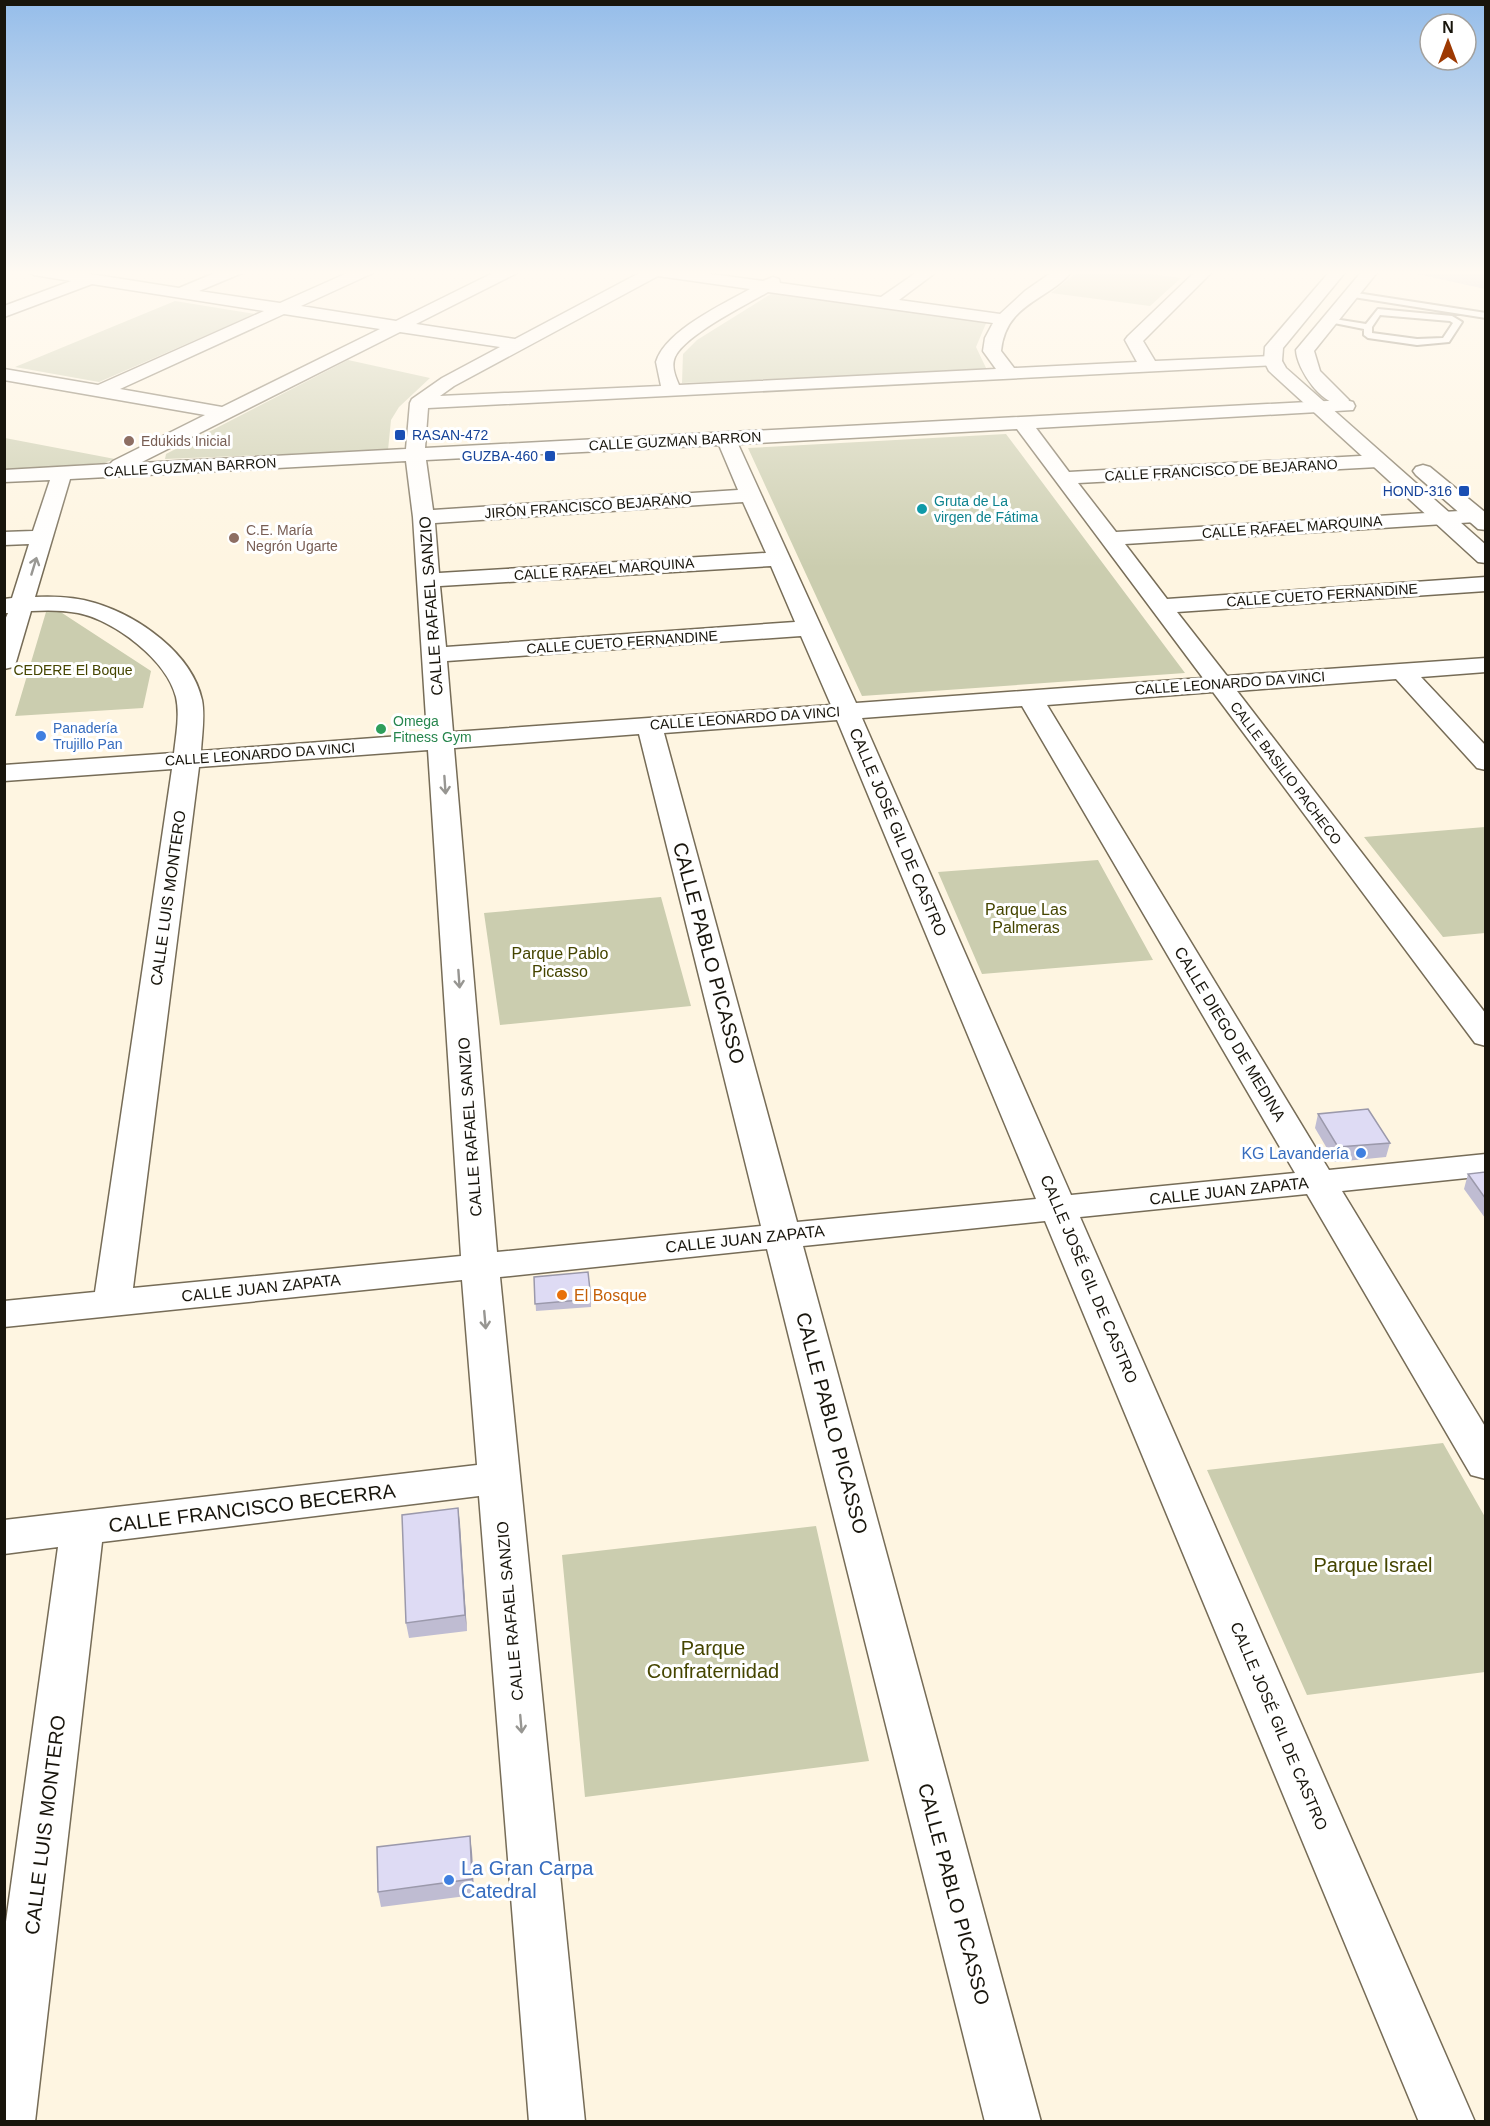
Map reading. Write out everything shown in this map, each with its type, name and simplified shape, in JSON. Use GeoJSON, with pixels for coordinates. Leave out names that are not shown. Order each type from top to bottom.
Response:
{"type":"FeatureCollection","features":[{"type":"Feature","properties":{"kind":"street"},"geometry":{"type":"LineString","coordinates":[[100,391],[148,369]]}},
{"type":"Feature","properties":{"kind":"street"},"geometry":{"type":"LineString","coordinates":[[108,471],[311,369]]}},
{"type":"Feature","properties":{"kind":"street"},"geometry":{"type":"LineString","coordinates":[[419,403],[448,382],[473,369]]}},
{"type":"Feature","properties":{"kind":"street"},"geometry":{"type":"LineString","coordinates":[[665,369],[672,390]]}},
{"type":"Feature","properties":{"kind":"street"},"geometry":{"type":"LineString","coordinates":[[1005,369],[1009,374]]}},
{"type":"Feature","properties":{"kind":"street"},"geometry":{"type":"LineString","coordinates":[[419,403],[1105,369]]}},
{"type":"Feature","properties":{"kind":"street"},"geometry":{"type":"LineString","coordinates":[[1277,369],[1485,557]]}},
{"type":"Feature","properties":{"kind":"street"},"geometry":{"type":"LineString","coordinates":[[1308,369],[1364,421]]}},
{"type":"Feature","properties":{"kind":"street"},"geometry":{"type":"LineString","coordinates":[[4,374],[224,413]]}},
{"type":"Feature","properties":{"kind":"street"},"geometry":{"type":"LineString","coordinates":[[805,384],[836,433]]}},
{"type":"Feature","properties":{"kind":"street","name":"CALLE RAFAEL SANZIO"},"geometry":{"type":"LineString","coordinates":[[419,403],[416,455],[424,517],[442,741],[480,1266],[556,2121]]}},
{"type":"Feature","properties":{"kind":"street","name":"CALLE GUZMAN BARRON"},"geometry":{"type":"LineString","coordinates":[[4,476],[1346,406]]}},
{"type":"Feature","properties":{"kind":"street","name":"CALLE BASILIO PACHECO"},"geometry":{"type":"LineString","coordinates":[[1022,423],[1485,1036]]}},
{"type":"Feature","properties":{"kind":"street","name":"CALLE JOSÉ GIL DE CASTRO"},"geometry":{"type":"LineString","coordinates":[[726,439],[846,710],[1448,2121]]}},
{"type":"Feature","properties":{"kind":"street"},"geometry":{"type":"LineString","coordinates":[[1407,458],[1481,520]]}},
{"type":"Feature","properties":{"kind":"street","name":"CALLE FRANCISCO DE BEJARANO"},"geometry":{"type":"LineString","coordinates":[[1064,478],[1378,461]]}},
{"type":"Feature","properties":{"kind":"street"},"geometry":{"type":"LineString","coordinates":[[4,662],[13,605],[43,537],[62,473]]}},
{"type":"Feature","properties":{"kind":"street","name":"JIRÓN FRANCISCO BEJARANO"},"geometry":{"type":"LineString","coordinates":[[424,517],[751,495]]}},
{"type":"Feature","properties":{"kind":"street","name":"CALLE RAFAEL MARQUINA"},"geometry":{"type":"LineString","coordinates":[[1108,539],[1443,518],[1481,520]]}},
{"type":"Feature","properties":{"kind":"street"},"geometry":{"type":"LineString","coordinates":[[4,539],[43,537]]}},
{"type":"Feature","properties":{"kind":"street","name":"CALLE RAFAEL MARQUINA"},"geometry":{"type":"LineString","coordinates":[[429,580],[779,559]]}},
{"type":"Feature","properties":{"kind":"street","name":"CALLE CUETO FERNANDINE"},"geometry":{"type":"LineString","coordinates":[[1159,606],[1485,584]]}},
{"type":"Feature","properties":{"kind":"street","name":"CALLE LUIS MONTERO"},"geometry":{"type":"LineString","coordinates":[[13,605],[56,604],[87,608],[110,617],[147,640],[179,671],[189,699],[187,759],[112,1303]]}},
{"type":"Feature","properties":{"kind":"street","name":"CALLE CUETO FERNANDINE"},"geometry":{"type":"LineString","coordinates":[[435,655],[810,628]]}},
{"type":"Feature","properties":{"kind":"street","name":"CALLE LEONARDO DA VINCI"},"geometry":{"type":"LineString","coordinates":[[4,773],[1485,665]]}},
{"type":"Feature","properties":{"kind":"street"},"geometry":{"type":"LineString","coordinates":[[1401,671],[1485,762]]}},
{"type":"Feature","properties":{"kind":"street","name":"CALLE DIEGO DE MEDINA"},"geometry":{"type":"LineString","coordinates":[[1030,698],[1485,1464]]}},
{"type":"Feature","properties":{"kind":"street","name":"CALLE PABLO PICASSO"},"geometry":{"type":"LineString","coordinates":[[649,725],[1013,2121]]}},
{"type":"Feature","properties":{"kind":"street","name":"CALLE JUAN ZAPATA"},"geometry":{"type":"LineString","coordinates":[[4,1314],[1485,1165]]}},
{"type":"Feature","properties":{"kind":"street","name":"CALLE FRANCISCO BECERRA"},"geometry":{"type":"LineString","coordinates":[[4,1537],[498,1478]]}},
{"type":"Feature","properties":{"kind":"street","name":"CALLE LUIS MONTERO"},"geometry":{"type":"LineString","coordinates":[[7,2121],[82,1528]]}},
{"type":"Feature","properties":{"kind":"green space"},"geometry":{"type":"Polygon","coordinates":[[[27,369],[128,369],[99,382],[27,369]]]}},
{"type":"Feature","properties":{"kind":"green space"},"geometry":{"type":"Polygon","coordinates":[[[330,369],[390,369],[430,378],[399,407],[391,420],[388,450],[165,459],[166,454],[330,369]]]}},
{"type":"Feature","properties":{"kind":"green space"},"geometry":{"type":"Polygon","coordinates":[[[682,369],[987,370],[682,383],[682,369]]]}},
{"type":"Feature","properties":{"kind":"green space"},"geometry":{"type":"Polygon","coordinates":[[[1006,434],[1185,673],[862,696],[748,448],[1006,434]]]}},
{"type":"Feature","properties":{"kind":"green space"},"geometry":{"type":"Polygon","coordinates":[[[5,438],[115,459],[104,463],[5,470],[5,438]]]}},
{"type":"Feature","properties":{"kind":"green space","name":"CEDERE El Boque"},"geometry":{"type":"Polygon","coordinates":[[[59,611],[151,671],[143,708],[15,716],[46,612],[59,611]]]}},
{"type":"Feature","properties":{"kind":"green space"},"geometry":{"type":"Polygon","coordinates":[[[1485,827],[1485,933],[1443,937],[1364,837],[1485,827]]]}},
{"type":"Feature","properties":{"kind":"green space","name":"Parque Las Palmeras"},"geometry":{"type":"Polygon","coordinates":[[[1098,860],[1153,960],[982,974],[938,872],[1098,860]]]}},
{"type":"Feature","properties":{"kind":"green space","name":"Parque Pablo Picasso"},"geometry":{"type":"Polygon","coordinates":[[[661,897],[691,1006],[500,1025],[484,913],[661,897]]]}},
{"type":"Feature","properties":{"kind":"green space","name":"Parque Israel"},"geometry":{"type":"Polygon","coordinates":[[[1443,1443],[1485,1517],[1485,1672],[1307,1695],[1207,1470],[1443,1443]]]}},
{"type":"Feature","properties":{"kind":"green space","name":"Parque Confraternidad"},"geometry":{"type":"Polygon","coordinates":[[[816,1526],[869,1761],[585,1797],[562,1555],[816,1526]]]}},
{"type":"Feature","properties":{"kind":"building"},"geometry":{"type":"Polygon","coordinates":[[[1368,1109],[1390,1143],[1338,1147],[1318,1114],[1368,1109]]]}},
{"type":"Feature","properties":{"kind":"building"},"geometry":{"type":"Polygon","coordinates":[[[1485,1172],[1485,1198],[1468,1174],[1485,1172]]]}},
{"type":"Feature","properties":{"kind":"building","name":"El Bosque"},"geometry":{"type":"Polygon","coordinates":[[[588,1272],[591,1299],[535,1304],[534,1277],[588,1272]]]}},
{"type":"Feature","properties":{"kind":"building"},"geometry":{"type":"Polygon","coordinates":[[[458,1508],[465,1615],[406,1623],[402,1515],[458,1508]]]}},
{"type":"Feature","properties":{"kind":"building"},"geometry":{"type":"Polygon","coordinates":[[[470,1836],[472,1879],[378,1892],[377,1847],[470,1836]]]}},
{"type":"Feature","properties":{"kind":"place","name":"RASAN-472"},"geometry":{"type":"Point","coordinates":[400,435]}},
{"type":"Feature","properties":{"kind":"place","name":"Edukids Inicial"},"geometry":{"type":"Point","coordinates":[129,441]}},
{"type":"Feature","properties":{"kind":"place","name":"GUZBA-460"},"geometry":{"type":"Point","coordinates":[550,456]}},
{"type":"Feature","properties":{"kind":"place","name":"HOND-316"},"geometry":{"type":"Point","coordinates":[1464,491]}},
{"type":"Feature","properties":{"kind":"place","name":"Gruta de La virgen de Fátima"},"geometry":{"type":"Point","coordinates":[922,509]}},
{"type":"Feature","properties":{"kind":"place","name":"C.E. María Negrón Ugarte"},"geometry":{"type":"Point","coordinates":[234,538]}},
{"type":"Feature","properties":{"kind":"place","name":"Omega Fitness Gym"},"geometry":{"type":"Point","coordinates":[381,729]}},
{"type":"Feature","properties":{"kind":"place","name":"Panadería Trujillo Pan"},"geometry":{"type":"Point","coordinates":[41,736]}},
{"type":"Feature","properties":{"kind":"place","name":"KG Lavandería"},"geometry":{"type":"Point","coordinates":[1361,1153]}},
{"type":"Feature","properties":{"kind":"place","name":"El Bosque"},"geometry":{"type":"Point","coordinates":[562,1295]}},
{"type":"Feature","properties":{"kind":"place","name":"La Gran Carpa Catedral"},"geometry":{"type":"Point","coordinates":[449,1880]}}]}
